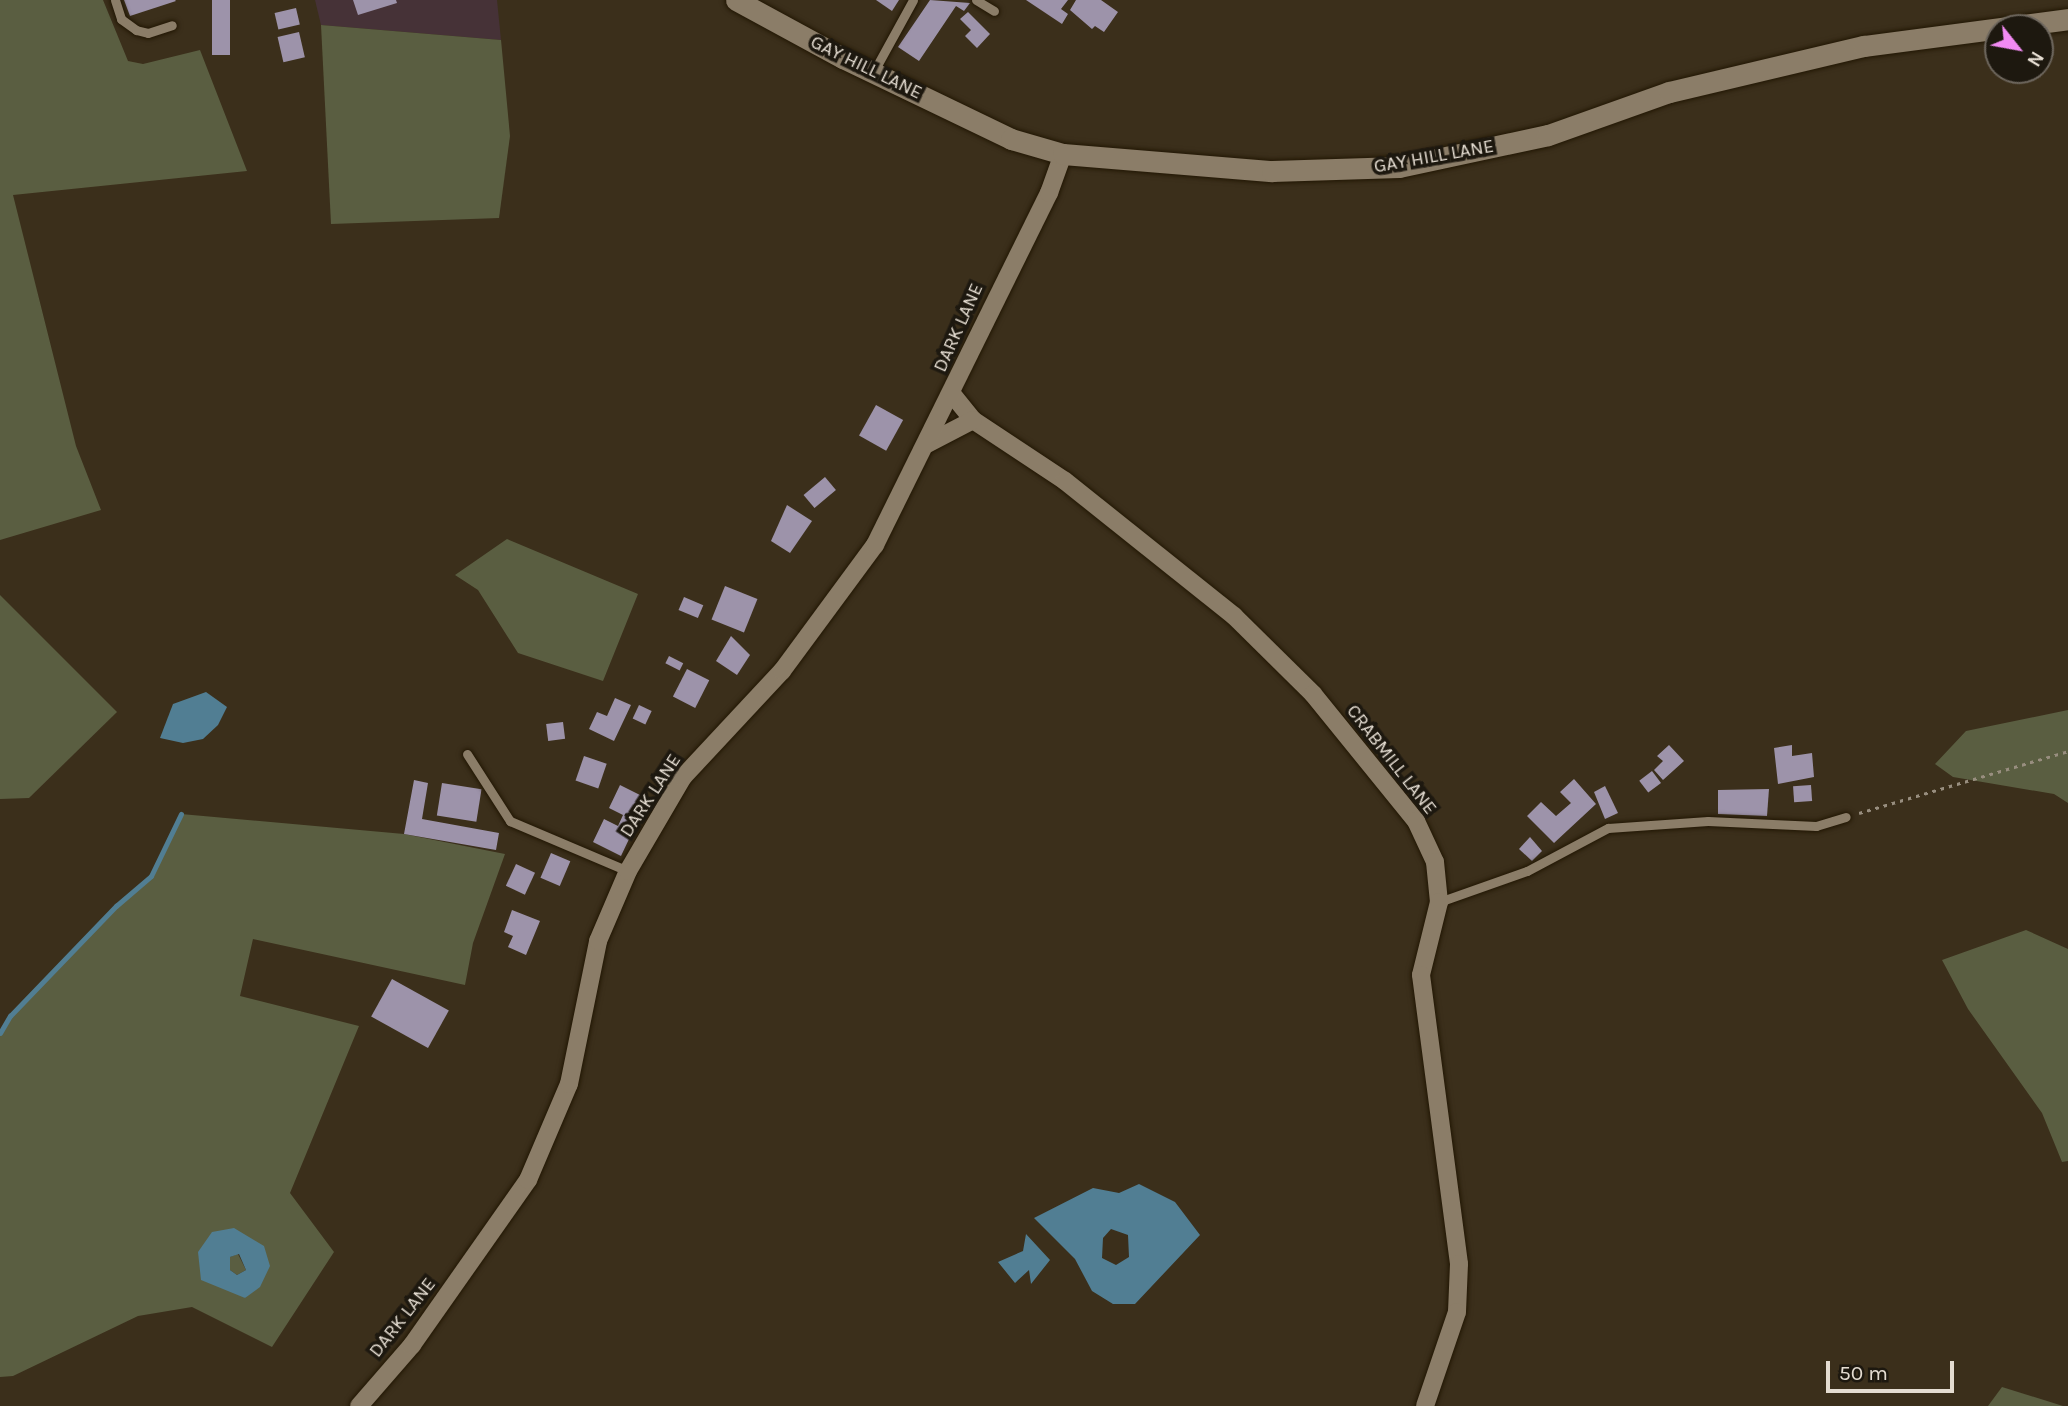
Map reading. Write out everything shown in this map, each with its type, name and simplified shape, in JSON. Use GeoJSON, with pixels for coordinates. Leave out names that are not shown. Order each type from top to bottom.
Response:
{"type":"FeatureCollection","features":[{"type":"Feature","properties":{"kind":"street","name":"GAY HILL LANE"},"geometry":{"type":"LineString","coordinates":[[736,0],[873,73],[1011,139],[1063,154],[1272,171],[1399,167],[1548,135],[1669,92],[1864,46],[2068,19]]}},
{"type":"Feature","properties":{"kind":"street","name":"DARK LANE"},"geometry":{"type":"LineString","coordinates":[[359,1406],[412,1345],[528,1180],[569,1084],[598,941],[628,871],[683,778],[782,671],[875,545],[952,394],[983,320],[1049,193],[1063,154]]}},
{"type":"Feature","properties":{"kind":"street","name":"CRABMILL LANE"},"geometry":{"type":"LineString","coordinates":[[952,394],[973,420],[1065,481],[1234,615],[1313,694],[1416,821],[1435,862],[1439,902],[1421,975],[1459,1264],[1457,1312],[1424,1406]]}},
{"type":"Feature","properties":{"kind":"street"},"geometry":{"type":"LineString","coordinates":[[927,444],[973,420]]}},
{"type":"Feature","properties":{"kind":"lane"},"geometry":{"type":"LineString","coordinates":[[115,0],[121,19],[136,30],[148,33],[172,25]]}},
{"type":"Feature","properties":{"kind":"lane"},"geometry":{"type":"LineString","coordinates":[[873,73],[913,0]]}},
{"type":"Feature","properties":{"kind":"lane"},"geometry":{"type":"LineString","coordinates":[[976,0],[994,11]]}},
{"type":"Feature","properties":{"kind":"lane"},"geometry":{"type":"LineString","coordinates":[[467,754],[510,821],[628,871]]}},
{"type":"Feature","properties":{"kind":"lane"},"geometry":{"type":"LineString","coordinates":[[1439,902],[1527,871],[1608,828],[1708,821],[1815,826],[1846,817]]}},
{"type":"Feature","properties":{"kind":"path"},"geometry":{"type":"LineString","coordinates":[[1846,817],[2068,751]]}},
{"type":"Feature","properties":{"kind":"shaded area"},"geometry":{"type":"Polygon","coordinates":[[[315,0],[497,0],[501,40],[321,25],[315,0]]]}},
{"type":"Feature","properties":{"kind":"green space"},"geometry":{"type":"Polygon","coordinates":[[[0,0],[103,0],[128,61],[143,64],[200,50],[247,171],[13,195],[76,446],[101,510],[0,540],[0,0]]]}},
{"type":"Feature","properties":{"kind":"green space"},"geometry":{"type":"Polygon","coordinates":[[[321,25],[501,40],[510,136],[499,218],[331,224],[321,25]]]}},
{"type":"Feature","properties":{"kind":"green space"},"geometry":{"type":"Polygon","coordinates":[[[507,539],[638,594],[603,681],[518,653],[478,590],[455,575],[507,539]]]}},
{"type":"Feature","properties":{"kind":"green space"},"geometry":{"type":"Polygon","coordinates":[[[0,595],[117,712],[29,798],[0,799],[0,595]]]}},
{"type":"Feature","properties":{"kind":"green space"},"geometry":{"type":"Polygon","coordinates":[[[2068,710],[2068,803],[2054,794],[1953,777],[1935,764],[1966,731],[2068,710]]]}},
{"type":"Feature","properties":{"kind":"green space"},"geometry":{"type":"Polygon","coordinates":[[[181,814],[404,834],[505,854],[473,943],[465,985],[253,939],[240,996],[359,1026],[290,1193],[334,1252],[272,1347],[192,1307],[138,1316],[13,1376],[0,1377],[0,1033],[10,1016],[116,906],[151,876],[181,814]],[[264,1246],[198,1252],[245,1298],[264,1246]]]}},
{"type":"Feature","properties":{"kind":"green space"},"geometry":{"type":"Polygon","coordinates":[[[2026,930],[2068,949],[2068,1161],[2062,1162],[2042,1113],[1968,1009],[1942,960],[2026,930]]]}},
{"type":"Feature","properties":{"kind":"green space"},"geometry":{"type":"Polygon","coordinates":[[[238,1254],[246,1270],[237,1275],[230,1270],[230,1257],[238,1254]]]}},
{"type":"Feature","properties":{"kind":"green space"},"geometry":{"type":"Polygon","coordinates":[[[2002,1387],[2063,1406],[1988,1406],[2002,1387]]]}},
{"type":"Feature","properties":{"kind":"water"},"geometry":{"type":"Polygon","coordinates":[[[206,692],[227,707],[218,725],[203,739],[183,743],[160,738],[173,704],[206,692]]]}},
{"type":"Feature","properties":{"kind":"water"},"geometry":{"type":"Polygon","coordinates":[[[1139,1184],[1175,1202],[1200,1235],[1135,1304],[1113,1304],[1092,1291],[1075,1259],[1034,1218],[1093,1188],[1119,1193],[1139,1184]],[[1111,1229],[1103,1238],[1102,1258],[1116,1265],[1129,1257],[1128,1235],[1111,1229]]]}},
{"type":"Feature","properties":{"kind":"water"},"geometry":{"type":"Polygon","coordinates":[[[234,1228],[264,1246],[270,1266],[260,1287],[245,1298],[201,1280],[198,1252],[212,1232],[234,1228]],[[239,1254],[230,1257],[230,1270],[237,1275],[246,1270],[239,1254]]]}},
{"type":"Feature","properties":{"kind":"water"},"geometry":{"type":"Polygon","coordinates":[[[1026,1234],[1050,1260],[1031,1284],[1029,1270],[1015,1283],[998,1262],[1023,1251],[1026,1234]]]}},
{"type":"Feature","properties":{"kind":"building"},"geometry":{"type":"Polygon","coordinates":[[[124,0],[175,0],[176,1],[130,16],[124,0]]]}},
{"type":"Feature","properties":{"kind":"building"},"geometry":{"type":"Polygon","coordinates":[[[212,0],[230,0],[230,55],[212,55],[212,0]]]}},
{"type":"Feature","properties":{"kind":"building"},"geometry":{"type":"Polygon","coordinates":[[[353,0],[396,0],[397,3],[358,15],[353,0]]]}},
{"type":"Feature","properties":{"kind":"building"},"geometry":{"type":"Polygon","coordinates":[[[876,0],[899,0],[892,11],[876,0]]]}},
{"type":"Feature","properties":{"kind":"building"},"geometry":{"type":"Polygon","coordinates":[[[930,0],[970,3],[964,11],[956,6],[919,61],[898,47],[930,0]]]}},
{"type":"Feature","properties":{"kind":"building"},"geometry":{"type":"Polygon","coordinates":[[[1026,0],[1068,0],[1061,9],[1068,14],[1062,24],[1026,0]]]}},
{"type":"Feature","properties":{"kind":"building"},"geometry":{"type":"Polygon","coordinates":[[[1076,0],[1101,0],[1118,12],[1104,32],[1095,26],[1092,29],[1070,10],[1076,0]]]}},
{"type":"Feature","properties":{"kind":"building"},"geometry":{"type":"Polygon","coordinates":[[[296,8],[300,25],[278,30],[275,13],[296,8]]]}},
{"type":"Feature","properties":{"kind":"building"},"geometry":{"type":"Polygon","coordinates":[[[968,12],[990,34],[977,48],[965,36],[971,30],[960,19],[968,12]]]}},
{"type":"Feature","properties":{"kind":"building"},"geometry":{"type":"Polygon","coordinates":[[[299,32],[305,57],[283,62],[278,37],[299,32]]]}},
{"type":"Feature","properties":{"kind":"building"},"geometry":{"type":"Polygon","coordinates":[[[876,405],[903,420],[886,451],[859,436],[876,405]]]}},
{"type":"Feature","properties":{"kind":"building"},"geometry":{"type":"Polygon","coordinates":[[[825,477],[836,490],[814,508],[804,495],[825,477]]]}},
{"type":"Feature","properties":{"kind":"building"},"geometry":{"type":"Polygon","coordinates":[[[787,505],[812,521],[790,553],[771,541],[787,505]]]}},
{"type":"Feature","properties":{"kind":"building"},"geometry":{"type":"Polygon","coordinates":[[[725,586],[757,599],[744,632],[712,619],[725,586]]]}},
{"type":"Feature","properties":{"kind":"building"},"geometry":{"type":"Polygon","coordinates":[[[684,597],[703,605],[698,618],[679,610],[684,597]]]}},
{"type":"Feature","properties":{"kind":"building"},"geometry":{"type":"Polygon","coordinates":[[[731,636],[750,655],[737,675],[716,661],[731,636]]]}},
{"type":"Feature","properties":{"kind":"building"},"geometry":{"type":"Polygon","coordinates":[[[669,656],[683,663],[680,670],[665,663],[669,656]]]}},
{"type":"Feature","properties":{"kind":"building"},"geometry":{"type":"Polygon","coordinates":[[[687,669],[709,680],[695,708],[673,697],[687,669]]]}},
{"type":"Feature","properties":{"kind":"building"},"geometry":{"type":"Polygon","coordinates":[[[615,698],[631,705],[614,741],[589,729],[597,712],[607,716],[615,698]]]}},
{"type":"Feature","properties":{"kind":"building"},"geometry":{"type":"Polygon","coordinates":[[[639,705],[652,711],[645,725],[633,719],[639,705]]]}},
{"type":"Feature","properties":{"kind":"building"},"geometry":{"type":"Polygon","coordinates":[[[563,722],[565,739],[548,741],[546,724],[563,722]]]}},
{"type":"Feature","properties":{"kind":"building"},"geometry":{"type":"Polygon","coordinates":[[[1669,745],[1684,761],[1663,780],[1654,770],[1663,761],[1657,756],[1669,745]]]}},
{"type":"Feature","properties":{"kind":"building"},"geometry":{"type":"Polygon","coordinates":[[[1792,745],[1792,756],[1812,753],[1814,777],[1778,784],[1774,748],[1792,745]]]}},
{"type":"Feature","properties":{"kind":"building"},"geometry":{"type":"Polygon","coordinates":[[[584,756],[607,764],[598,788],[576,781],[584,756]]]}},
{"type":"Feature","properties":{"kind":"building"},"geometry":{"type":"Polygon","coordinates":[[[1652,771],[1661,783],[1648,793],[1639,781],[1652,771]]]}},
{"type":"Feature","properties":{"kind":"building"},"geometry":{"type":"Polygon","coordinates":[[[1574,779],[1596,804],[1554,843],[1527,816],[1541,802],[1556,816],[1571,803],[1560,792],[1574,779]]]}},
{"type":"Feature","properties":{"kind":"building"},"geometry":{"type":"Polygon","coordinates":[[[414,780],[428,783],[422,819],[499,833],[496,850],[404,834],[414,780]]]}},
{"type":"Feature","properties":{"kind":"building"},"geometry":{"type":"Polygon","coordinates":[[[442,783],[482,789],[476,822],[437,816],[442,783]]]}},
{"type":"Feature","properties":{"kind":"building"},"geometry":{"type":"Polygon","coordinates":[[[620,785],[648,799],[621,856],[593,842],[604,819],[618,826],[623,815],[609,808],[620,785]]]}},
{"type":"Feature","properties":{"kind":"building"},"geometry":{"type":"Polygon","coordinates":[[[1811,785],[1812,801],[1794,802],[1793,786],[1811,785]]]}},
{"type":"Feature","properties":{"kind":"building"},"geometry":{"type":"Polygon","coordinates":[[[1605,786],[1618,813],[1605,819],[1594,792],[1605,786]]]}},
{"type":"Feature","properties":{"kind":"building"},"geometry":{"type":"Polygon","coordinates":[[[1769,789],[1767,816],[1718,814],[1718,790],[1769,789]]]}},
{"type":"Feature","properties":{"kind":"building"},"geometry":{"type":"Polygon","coordinates":[[[1530,837],[1542,851],[1532,861],[1519,849],[1530,837]]]}},
{"type":"Feature","properties":{"kind":"building"},"geometry":{"type":"Polygon","coordinates":[[[551,853],[570,861],[560,886],[540,878],[551,853]]]}},
{"type":"Feature","properties":{"kind":"building"},"geometry":{"type":"Polygon","coordinates":[[[516,864],[535,873],[525,895],[506,886],[516,864]]]}},
{"type":"Feature","properties":{"kind":"building"},"geometry":{"type":"Polygon","coordinates":[[[512,910],[540,921],[526,955],[508,947],[513,936],[504,932],[512,910]]]}},
{"type":"Feature","properties":{"kind":"building"},"geometry":{"type":"Polygon","coordinates":[[[392,979],[449,1011],[428,1048],[371,1017],[392,979]]]}},
{"type":"Feature","properties":{"kind":"waterway"},"geometry":{"type":"LineString","coordinates":[[0,1033],[10,1016],[116,906],[151,876],[181,814]]}}]}
